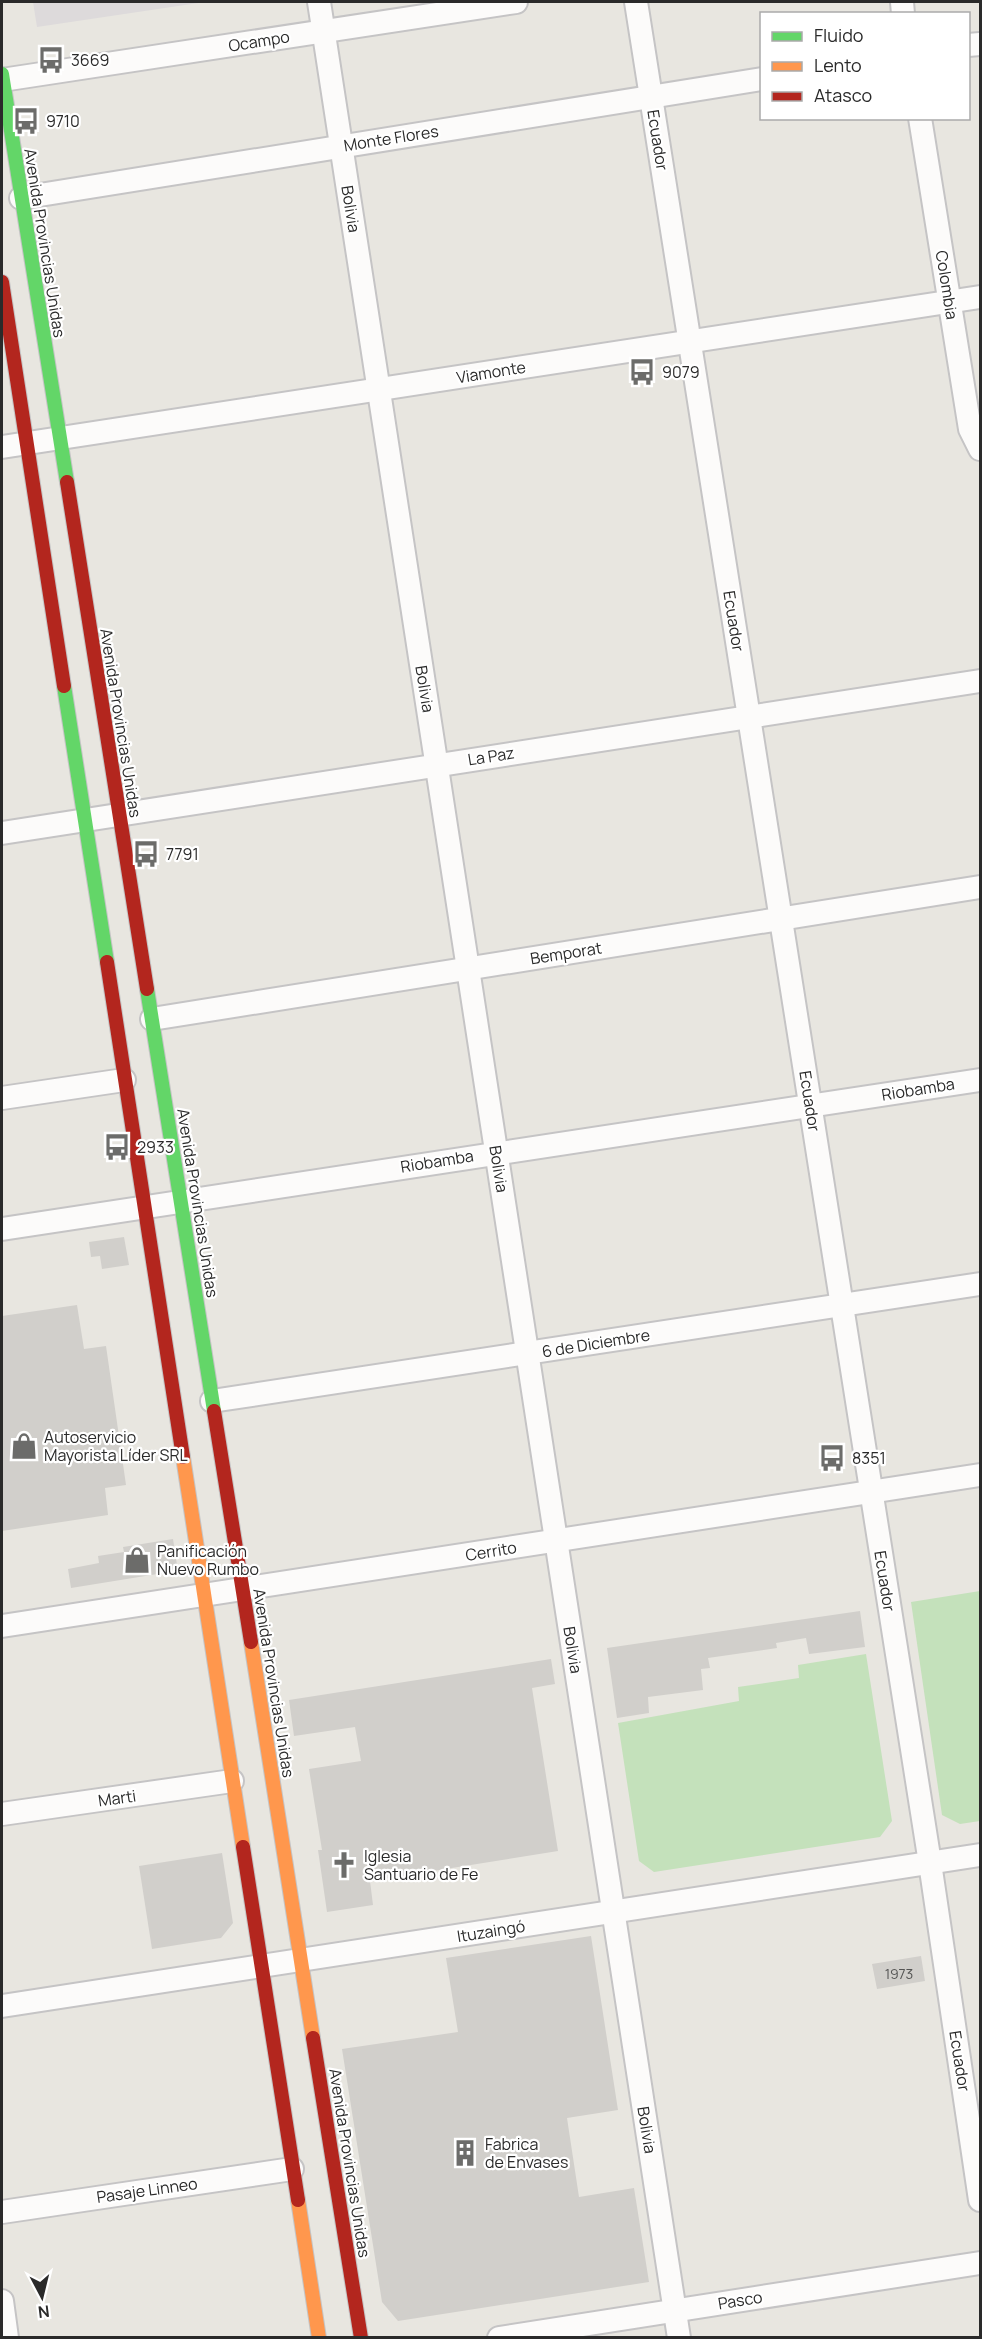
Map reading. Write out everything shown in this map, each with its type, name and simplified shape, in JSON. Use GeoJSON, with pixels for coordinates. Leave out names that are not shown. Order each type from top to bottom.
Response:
{"type":"FeatureCollection","features":[{"type":"Feature","properties":{"kind":"main road","name":"Avenida Provincias Unidas"},"geometry":{"type":"LineString","coordinates":[[2,78],[361,2337]]}},
{"type":"Feature","properties":{"kind":"main road"},"geometry":{"type":"LineString","coordinates":[[2,282],[202,1595],[319,2337]]}},
{"type":"Feature","properties":{"kind":"street","name":"Bolivia"},"geometry":{"type":"LineString","coordinates":[[319,2],[679,2337]]}},
{"type":"Feature","properties":{"kind":"street","name":"Ocampo"},"geometry":{"type":"LineString","coordinates":[[2,78],[516,2]]}},
{"type":"Feature","properties":{"kind":"street","name":"Ecuador"},"geometry":{"type":"LineString","coordinates":[[636,2],[930,1863],[981,2200]]}},
{"type":"Feature","properties":{"kind":"street","name":"Monte Flores"},"geometry":{"type":"LineString","coordinates":[[21,198],[760,79]]}},
{"type":"Feature","properties":{"kind":"street","name":"Colombia"},"geometry":{"type":"LineString","coordinates":[[920,120],[970,429],[981,449]]}},
{"type":"Feature","properties":{"kind":"street","name":"Viamonte"},"geometry":{"type":"LineString","coordinates":[[2,447],[981,297]]}},
{"type":"Feature","properties":{"kind":"street","name":"La Paz"},"geometry":{"type":"LineString","coordinates":[[2,833],[981,681]]}},
{"type":"Feature","properties":{"kind":"street","name":"Bemporat"},"geometry":{"type":"LineString","coordinates":[[152,1019],[981,887]]}},
{"type":"Feature","properties":{"kind":"street"},"geometry":{"type":"LineString","coordinates":[[2,1098],[124,1080]]}},
{"type":"Feature","properties":{"kind":"street","name":"Riobamba"},"geometry":{"type":"LineString","coordinates":[[2,1229],[180,1200],[981,1080]]}},
{"type":"Feature","properties":{"kind":"street","name":"6 de Diciembre"},"geometry":{"type":"LineString","coordinates":[[212,1401],[981,1284]]}},
{"type":"Feature","properties":{"kind":"street","name":"Cerrito"},"geometry":{"type":"LineString","coordinates":[[2,1626],[981,1475]]}},
{"type":"Feature","properties":{"kind":"street","name":"Marti"},"geometry":{"type":"LineString","coordinates":[[2,1815],[232,1781]]}},
{"type":"Feature","properties":{"kind":"street","name":"Ituzaingó"},"geometry":{"type":"LineString","coordinates":[[2,2006],[981,1855]]}},
{"type":"Feature","properties":{"kind":"street","name":"Pasaje Linneo"},"geometry":{"type":"LineString","coordinates":[[2,2212],[292,2169]]}},
{"type":"Feature","properties":{"kind":"street","name":"Pasco"},"geometry":{"type":"LineString","coordinates":[[499,2337],[981,2263]]}},
{"type":"Feature","properties":{"kind":"street"},"geometry":{"type":"LineString","coordinates":[[2,2301],[7,2337]]}},
{"type":"Feature","properties":{"kind":"shaded area"},"geometry":{"type":"Polygon","coordinates":[[[33,2],[205,2],[37,27],[33,2]]]}},
{"type":"Feature","properties":{"kind":"green space"},"geometry":{"type":"Polygon","coordinates":[[[980,1591],[980,1821],[960,1824],[942,1815],[911,1602],[980,1591]]]}},
{"type":"Feature","properties":{"kind":"green space"},"geometry":{"type":"Polygon","coordinates":[[[866,1654],[892,1821],[880,1837],[654,1872],[639,1861],[618,1723],[739,1701],[738,1687],[799,1678],[798,1665],[866,1654]]]}},
{"type":"Feature","properties":{"kind":"building"},"geometry":{"type":"Polygon","coordinates":[[[124,1237],[129,1265],[102,1269],[100,1256],[91,1257],[89,1242],[124,1237]]]}},
{"type":"Feature","properties":{"kind":"building"},"geometry":{"type":"Polygon","coordinates":[[[77,1305],[84,1349],[106,1346],[126,1485],[105,1488],[108,1515],[2,1531],[2,1316],[77,1305]]]}},
{"type":"Feature","properties":{"kind":"building","name":"Panificación Nuevo Rumbo"},"geometry":{"type":"Polygon","coordinates":[[[173,1539],[177,1565],[170,1572],[71,1588],[68,1569],[99,1563],[98,1556],[124,1552],[123,1547],[173,1539]]]}},
{"type":"Feature","properties":{"kind":"building"},"geometry":{"type":"Polygon","coordinates":[[[860,1611],[865,1647],[809,1654],[806,1638],[776,1643],[777,1648],[708,1658],[710,1668],[701,1669],[703,1690],[648,1697],[649,1713],[617,1718],[607,1648],[860,1611]]]}},
{"type":"Feature","properties":{"kind":"building"},"geometry":{"type":"Polygon","coordinates":[[[551,1659],[555,1684],[532,1688],[558,1851],[370,1881],[373,1905],[327,1912],[318,1850],[322,1850],[309,1769],[361,1761],[355,1727],[294,1736],[289,1700],[551,1659]]]}},
{"type":"Feature","properties":{"kind":"building"},"geometry":{"type":"Polygon","coordinates":[[[222,1853],[233,1923],[221,1938],[152,1949],[139,1866],[222,1853]]]}},
{"type":"Feature","properties":{"kind":"building","name":"Fabrica de Envases"},"geometry":{"type":"Polygon","coordinates":[[[591,1936],[618,2110],[567,2118],[579,2197],[634,2188],[649,2282],[398,2321],[382,2302],[342,2049],[458,2032],[446,1958],[591,1936]]]}},
{"type":"Feature","properties":{"kind":"building"},"geometry":{"type":"Polygon","coordinates":[[[921,1956],[925,1981],[877,1989],[872,1964],[921,1956]]]}},
{"type":"Feature","properties":{"kind":"traffic: fast"},"geometry":{"type":"LineString","coordinates":[[2,74],[67,482]]}},
{"type":"Feature","properties":{"kind":"traffic: fast"},"geometry":{"type":"LineString","coordinates":[[64,686],[107,962]]}},
{"type":"Feature","properties":{"kind":"traffic: fast"},"geometry":{"type":"LineString","coordinates":[[147,989],[214,1411]]}},
{"type":"Feature","properties":{"kind":"traffic: slow"},"geometry":{"type":"LineString","coordinates":[[183,1457],[243,1847]]}},
{"type":"Feature","properties":{"kind":"traffic: slow"},"geometry":{"type":"LineString","coordinates":[[251,1642],[313,2038]]}},
{"type":"Feature","properties":{"kind":"traffic: slow"},"geometry":{"type":"LineString","coordinates":[[298,2200],[319,2338]]}},
{"type":"Feature","properties":{"kind":"traffic: jam"},"geometry":{"type":"LineString","coordinates":[[2,282],[64,686]]}},
{"type":"Feature","properties":{"kind":"traffic: jam"},"geometry":{"type":"LineString","coordinates":[[67,482],[147,989]]}},
{"type":"Feature","properties":{"kind":"traffic: jam"},"geometry":{"type":"LineString","coordinates":[[107,962],[183,1457]]}},
{"type":"Feature","properties":{"kind":"traffic: jam"},"geometry":{"type":"LineString","coordinates":[[214,1411],[251,1642]]}},
{"type":"Feature","properties":{"kind":"traffic: jam"},"geometry":{"type":"LineString","coordinates":[[243,1847],[298,2200]]}},
{"type":"Feature","properties":{"kind":"traffic: jam"},"geometry":{"type":"LineString","coordinates":[[313,2038],[361,2338]]}},
{"type":"Feature","properties":{"kind":"place","name":"3669"},"geometry":{"type":"Point","coordinates":[51,60]}},
{"type":"Feature","properties":{"kind":"place","name":"9710"},"geometry":{"type":"Point","coordinates":[26,121]}},
{"type":"Feature","properties":{"kind":"place","name":"9079"},"geometry":{"type":"Point","coordinates":[642,372]}},
{"type":"Feature","properties":{"kind":"place","name":"7791"},"geometry":{"type":"Point","coordinates":[146,854]}},
{"type":"Feature","properties":{"kind":"place","name":"2933"},"geometry":{"type":"Point","coordinates":[117,1147]}},
{"type":"Feature","properties":{"kind":"place","name":"Autoservicio Mayorista Líder SRL"},"geometry":{"type":"Point","coordinates":[24,1446]}},
{"type":"Feature","properties":{"kind":"place","name":"8351"},"geometry":{"type":"Point","coordinates":[832,1458]}},
{"type":"Feature","properties":{"kind":"place","name":"Panificación Nuevo Rumbo"},"geometry":{"type":"Point","coordinates":[137,1560]}},
{"type":"Feature","properties":{"kind":"place","name":"Iglesia Santuario de Fe"},"geometry":{"type":"Point","coordinates":[344,1865]}},
{"type":"Feature","properties":{"kind":"place","name":"Fabrica de Envases"},"geometry":{"type":"Point","coordinates":[465,2153]}}]}
